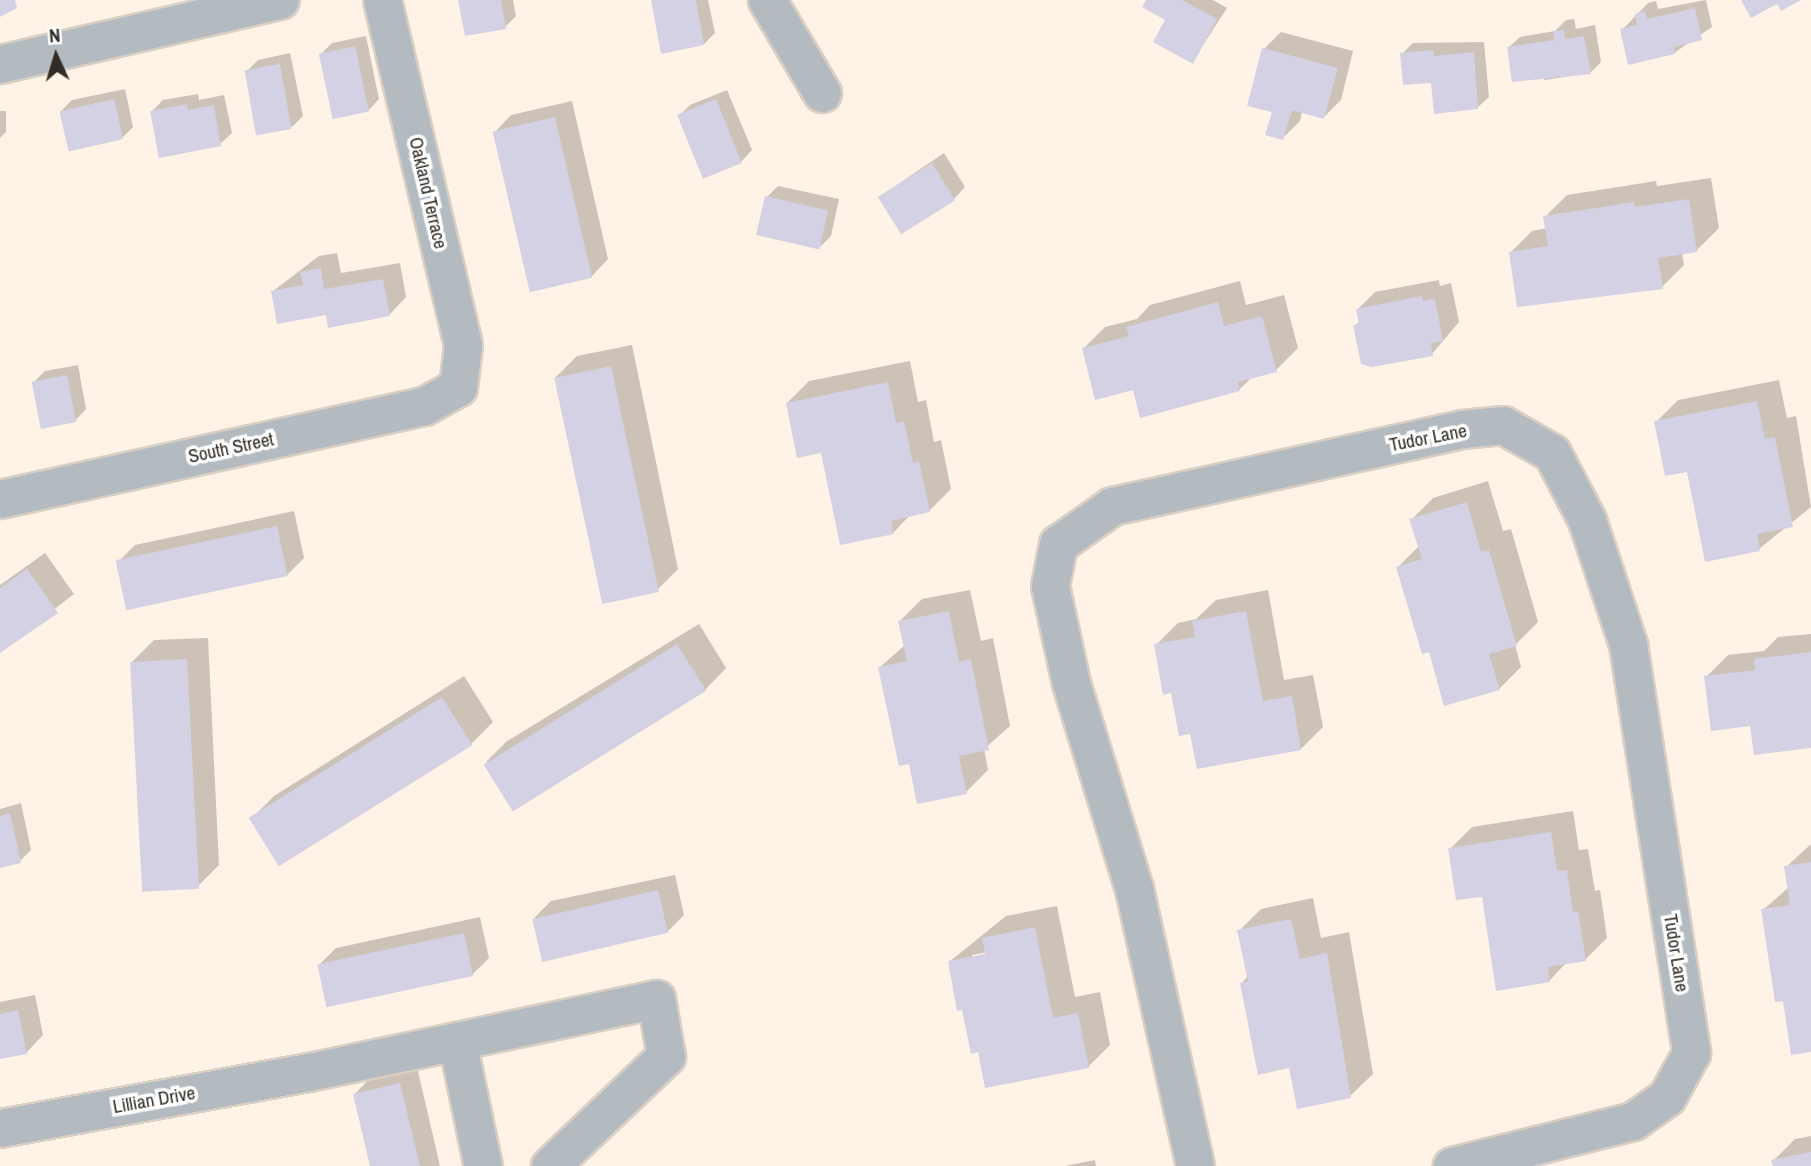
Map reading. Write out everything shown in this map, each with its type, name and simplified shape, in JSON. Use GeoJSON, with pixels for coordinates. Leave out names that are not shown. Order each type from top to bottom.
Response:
{"type":"FeatureCollection","features":[{"type":"Feature","properties":{"kind":"street"},"geometry":{"type":"LineString","coordinates":[[0,64],[279,0]]}},
{"type":"Feature","properties":{"kind":"street","name":"Oakland Terrace"},"geometry":{"type":"LineString","coordinates":[[382,0],[463,345],[458,387]]}},
{"type":"Feature","properties":{"kind":"street"},"geometry":{"type":"LineString","coordinates":[[767,0],[822,93]]}},
{"type":"Feature","properties":{"kind":"street","name":"South Street"},"geometry":{"type":"LineString","coordinates":[[0,499],[424,406],[458,387]]}},
{"type":"Feature","properties":{"kind":"street","name":"Tudor Lane"},"geometry":{"type":"LineString","coordinates":[[1195,1166],[1134,889],[1072,683],[1050,586],[1058,544],[1112,506],[1462,429],[1503,425],[1552,453],[1587,520],[1628,643],[1691,1053],[1667,1097],[1633,1121],[1452,1166]]}},
{"type":"Feature","properties":{"kind":"street","name":"Lillian Drive"},"geometry":{"type":"LineString","coordinates":[[0,1128],[309,1072],[656,999],[666,1056],[550,1166]]}},
{"type":"Feature","properties":{"kind":"street"},"geometry":{"type":"LineString","coordinates":[[457,1041],[483,1166]]}},
{"type":"Feature","properties":{"kind":"building"},"geometry":{"type":"Polygon","coordinates":[[[0,0],[15,0],[17,8],[0,17],[0,0]]]}},
{"type":"Feature","properties":{"kind":"building"},"geometry":{"type":"Polygon","coordinates":[[[458,0],[501,0],[506,29],[465,36],[458,0]]]}},
{"type":"Feature","properties":{"kind":"building"},"geometry":{"type":"Polygon","coordinates":[[[651,0],[696,0],[704,45],[661,54],[651,0]]]}},
{"type":"Feature","properties":{"kind":"building"},"geometry":{"type":"Polygon","coordinates":[[[1146,0],[1182,0],[1217,19],[1193,64],[1153,42],[1165,20],[1142,7],[1146,0]]]}},
{"type":"Feature","properties":{"kind":"building"},"geometry":{"type":"Polygon","coordinates":[[[1741,0],[1801,0],[1781,11],[1777,4],[1751,18],[1741,0]]]}},
{"type":"Feature","properties":{"kind":"building"},"geometry":{"type":"Polygon","coordinates":[[[1695,8],[1702,40],[1674,47],[1675,54],[1628,65],[1620,29],[1637,25],[1635,14],[1645,11],[1647,19],[1695,8]]]}},
{"type":"Feature","properties":{"kind":"building"},"geometry":{"type":"Polygon","coordinates":[[[1564,30],[1565,39],[1584,36],[1591,74],[1512,82],[1507,47],[1554,40],[1553,31],[1564,30]]]}},
{"type":"Feature","properties":{"kind":"building"},"geometry":{"type":"Polygon","coordinates":[[[355,46],[369,112],[333,119],[319,54],[355,46]]]}},
{"type":"Feature","properties":{"kind":"building"},"geometry":{"type":"Polygon","coordinates":[[[1262,48],[1338,68],[1324,119],[1292,110],[1283,140],[1265,135],[1272,112],[1247,106],[1262,48]]]}},
{"type":"Feature","properties":{"kind":"building"},"geometry":{"type":"Polygon","coordinates":[[[1433,50],[1434,56],[1474,52],[1478,109],[1434,114],[1431,83],[1403,85],[1400,53],[1433,50]]]}},
{"type":"Feature","properties":{"kind":"building"},"geometry":{"type":"Polygon","coordinates":[[[280,64],[291,129],[256,135],[245,70],[280,64]]]}},
{"type":"Feature","properties":{"kind":"building"},"geometry":{"type":"Polygon","coordinates":[[[114,99],[123,139],[69,152],[59,112],[114,99]]]}},
{"type":"Feature","properties":{"kind":"building"},"geometry":{"type":"Polygon","coordinates":[[[716,99],[742,163],[703,179],[677,115],[716,99]]]}},
{"type":"Feature","properties":{"kind":"building"},"geometry":{"type":"Polygon","coordinates":[[[187,104],[188,110],[214,105],[221,146],[159,158],[150,111],[187,104]]]}},
{"type":"Feature","properties":{"kind":"building"},"geometry":{"type":"Polygon","coordinates":[[[555,117],[592,278],[530,292],[493,131],[555,117]]]}},
{"type":"Feature","properties":{"kind":"building"},"geometry":{"type":"Polygon","coordinates":[[[932,163],[955,200],[901,234],[878,197],[932,163]]]}},
{"type":"Feature","properties":{"kind":"building"},"geometry":{"type":"Polygon","coordinates":[[[765,196],[828,211],[819,250],[756,235],[765,196]]]}},
{"type":"Feature","properties":{"kind":"building"},"geometry":{"type":"Polygon","coordinates":[[[1689,199],[1697,252],[1658,258],[1663,289],[1517,307],[1509,252],[1548,246],[1543,216],[1634,202],[1635,207],[1689,199]]]}},
{"type":"Feature","properties":{"kind":"building"},"geometry":{"type":"Polygon","coordinates":[[[321,268],[324,289],[383,279],[390,316],[328,328],[326,315],[277,324],[271,291],[303,285],[300,272],[321,268]]]}},
{"type":"Feature","properties":{"kind":"building"},"geometry":{"type":"Polygon","coordinates":[[[1422,296],[1423,301],[1435,299],[1443,341],[1431,343],[1433,356],[1372,367],[1361,364],[1353,325],[1359,324],[1356,309],[1422,296]]]}},
{"type":"Feature","properties":{"kind":"building"},"geometry":{"type":"Polygon","coordinates":[[[1218,302],[1224,326],[1262,316],[1277,372],[1238,382],[1240,391],[1140,418],[1133,390],[1095,400],[1082,348],[1129,336],[1126,327],[1218,302]]]}},
{"type":"Feature","properties":{"kind":"building"},"geometry":{"type":"Polygon","coordinates":[[[611,366],[659,592],[602,604],[554,378],[611,366]]]}},
{"type":"Feature","properties":{"kind":"building"},"geometry":{"type":"Polygon","coordinates":[[[67,375],[76,422],[41,429],[32,382],[67,375]]]}},
{"type":"Feature","properties":{"kind":"building"},"geometry":{"type":"Polygon","coordinates":[[[888,382],[896,423],[904,421],[913,463],[919,461],[930,512],[891,521],[894,534],[840,545],[821,453],[797,458],[786,403],[888,382]]]}},
{"type":"Feature","properties":{"kind":"building"},"geometry":{"type":"Polygon","coordinates":[[[1757,401],[1765,439],[1775,437],[1793,527],[1757,534],[1760,551],[1705,562],[1687,472],[1665,476],[1654,421],[1757,401]]]}},
{"type":"Feature","properties":{"kind":"building"},"geometry":{"type":"Polygon","coordinates":[[[1467,502],[1481,552],[1489,550],[1517,646],[1489,654],[1500,690],[1444,706],[1429,652],[1422,654],[1396,567],[1422,559],[1409,519],[1467,502]]]}},
{"type":"Feature","properties":{"kind":"building"},"geometry":{"type":"Polygon","coordinates":[[[277,526],[288,576],[126,610],[116,560],[277,526]]]}},
{"type":"Feature","properties":{"kind":"building"},"geometry":{"type":"Polygon","coordinates":[[[27,569],[58,613],[0,653],[0,588],[27,569]]]}},
{"type":"Feature","properties":{"kind":"building"},"geometry":{"type":"Polygon","coordinates":[[[949,611],[959,662],[971,659],[989,750],[959,756],[967,794],[917,804],[909,764],[899,766],[878,667],[907,661],[898,621],[949,611]]]}},
{"type":"Feature","properties":{"kind":"building"},"geometry":{"type":"Polygon","coordinates":[[[1246,611],[1263,701],[1292,696],[1301,750],[1197,769],[1190,734],[1179,736],[1171,693],[1163,695],[1154,644],[1195,637],[1192,621],[1246,611]]]}},
{"type":"Feature","properties":{"kind":"building"},"geometry":{"type":"Polygon","coordinates":[[[677,644],[706,691],[513,811],[484,765],[677,644]]]}},
{"type":"Feature","properties":{"kind":"building"},"geometry":{"type":"Polygon","coordinates":[[[1811,652],[1811,748],[1754,755],[1750,726],[1711,731],[1704,676],[1755,670],[1754,659],[1811,652]]]}},
{"type":"Feature","properties":{"kind":"building"},"geometry":{"type":"Polygon","coordinates":[[[187,659],[199,889],[142,892],[130,662],[187,659]]]}},
{"type":"Feature","properties":{"kind":"building"},"geometry":{"type":"Polygon","coordinates":[[[442,697],[472,745],[279,866],[249,818],[442,697]]]}},
{"type":"Feature","properties":{"kind":"building"},"geometry":{"type":"Polygon","coordinates":[[[10,813],[21,863],[0,868],[0,816],[10,813]]]}},
{"type":"Feature","properties":{"kind":"building"},"geometry":{"type":"Polygon","coordinates":[[[1551,832],[1557,871],[1567,870],[1573,912],[1578,911],[1586,961],[1548,967],[1550,982],[1496,991],[1482,897],[1456,900],[1448,848],[1551,832]]]}},
{"type":"Feature","properties":{"kind":"building"},"geometry":{"type":"Polygon","coordinates":[[[1811,862],[1811,1052],[1791,1055],[1783,1001],[1775,1002],[1761,909],[1790,905],[1784,866],[1811,862]]]}},
{"type":"Feature","properties":{"kind":"building"},"geometry":{"type":"Polygon","coordinates":[[[658,890],[668,933],[542,962],[532,919],[658,890]]]}},
{"type":"Feature","properties":{"kind":"building"},"geometry":{"type":"Polygon","coordinates":[[[1291,919],[1300,959],[1327,953],[1351,1098],[1297,1109],[1289,1068],[1258,1075],[1240,983],[1248,981],[1237,930],[1291,919]]]}},
{"type":"Feature","properties":{"kind":"building"},"geometry":{"type":"Polygon","coordinates":[[[1035,927],[1053,1018],[1078,1013],[1089,1068],[985,1088],[978,1052],[971,1054],[962,1010],[957,1011],[948,961],[985,954],[982,938],[1035,927]]]}},
{"type":"Feature","properties":{"kind":"building"},"geometry":{"type":"Polygon","coordinates":[[[464,933],[473,976],[326,1007],[317,964],[464,933]]]}},
{"type":"Feature","properties":{"kind":"building"},"geometry":{"type":"Polygon","coordinates":[[[18,1010],[27,1054],[0,1059],[0,1014],[18,1010]]]}},
{"type":"Feature","properties":{"kind":"building"},"geometry":{"type":"Polygon","coordinates":[[[400,1083],[420,1166],[370,1166],[353,1094],[400,1083]]]}},
{"type":"Feature","properties":{"kind":"building"},"geometry":{"type":"Polygon","coordinates":[[[1811,1152],[1811,1166],[1773,1166],[1771,1160],[1811,1152]]]}}]}
